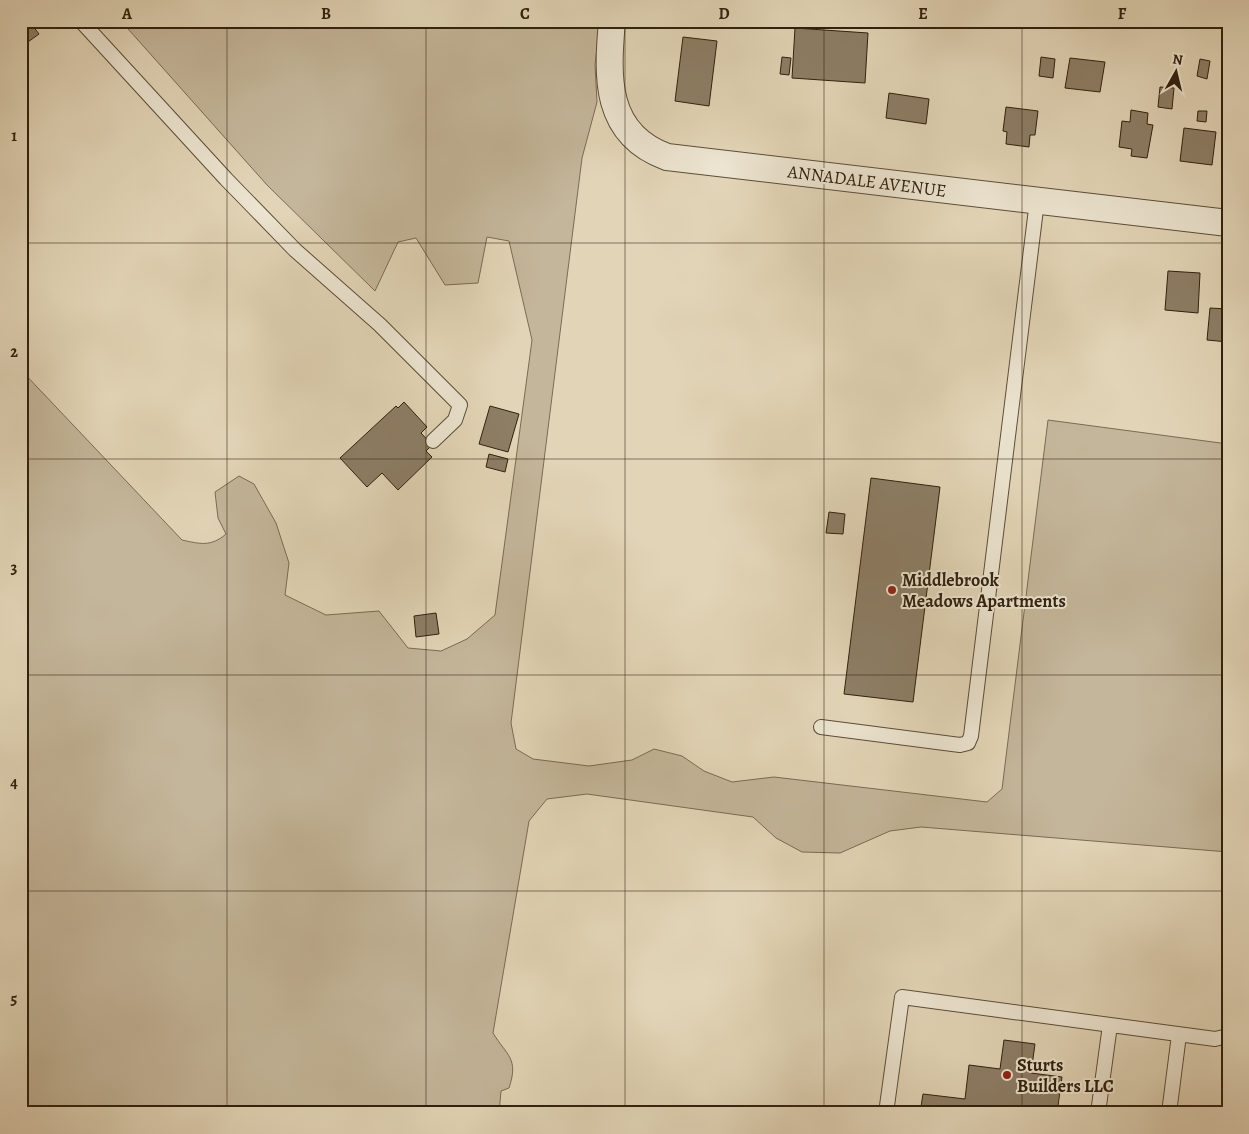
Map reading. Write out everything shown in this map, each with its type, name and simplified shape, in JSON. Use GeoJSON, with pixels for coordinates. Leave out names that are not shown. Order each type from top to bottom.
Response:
{"type":"FeatureCollection","features":[{"type":"Feature","properties":{"kind":"street","name":"ANNADALE AVENUE"},"geometry":{"type":"LineString","coordinates":[[612,21],[609,75],[612,99],[621,120],[649,150],[667,157],[1228,222]]}},
{"type":"Feature","properties":{"kind":"lane"},"geometry":{"type":"LineString","coordinates":[[80,21],[226,179],[295,250],[380,325],[460,405],[454,420],[433,441]]}},
{"type":"Feature","properties":{"kind":"lane"},"geometry":{"type":"LineString","coordinates":[[821,727],[960,745],[968,743],[971,736],[1037,201]]}},
{"type":"Feature","properties":{"kind":"lane"},"geometry":{"type":"LineString","coordinates":[[886,1113],[902,998],[1179,1035],[1215,1039],[1228,1036]]}},
{"type":"Feature","properties":{"kind":"lane"},"geometry":{"type":"LineString","coordinates":[[1098,1113],[1110,1025]]}},
{"type":"Feature","properties":{"kind":"lane"},"geometry":{"type":"LineString","coordinates":[[1169,1113],[1179,1035]]}},
{"type":"Feature","properties":{"kind":"shaded area"},"geometry":{"type":"Polygon","coordinates":[[[121,21],[600,21],[595,65],[597,102],[582,158],[511,723],[516,749],[533,759],[589,766],[632,760],[654,749],[682,756],[704,771],[732,782],[774,777],[987,802],[1002,789],[1048,420],[1228,444],[1228,852],[921,827],[890,831],[840,853],[802,852],[776,838],[753,817],[587,794],[547,799],[529,821],[493,1033],[510,1058],[513,1070],[509,1088],[501,1091],[499,1113],[21,1113],[21,370],[182,540],[194,543],[210,543],[226,534],[218,518],[215,492],[239,476],[254,484],[276,523],[289,563],[285,595],[326,615],[379,611],[408,648],[441,651],[467,639],[495,615],[532,340],[509,241],[487,237],[478,283],[445,285],[416,238],[398,242],[375,291],[267,185],[121,21]]]}},
{"type":"Feature","properties":{"kind":"building"},"geometry":{"type":"Polygon","coordinates":[[[21,21],[29,21],[39,34],[21,47],[21,21]]]}},
{"type":"Feature","properties":{"kind":"building"},"geometry":{"type":"Polygon","coordinates":[[[795,28],[868,33],[865,83],[792,78],[795,28]]]}},
{"type":"Feature","properties":{"kind":"building"},"geometry":{"type":"Polygon","coordinates":[[[683,37],[717,41],[709,106],[675,101],[683,37]]]}},
{"type":"Feature","properties":{"kind":"building"},"geometry":{"type":"Polygon","coordinates":[[[782,57],[791,58],[789,75],[780,74],[782,57]]]}},
{"type":"Feature","properties":{"kind":"building"},"geometry":{"type":"Polygon","coordinates":[[[1041,57],[1055,59],[1053,78],[1039,76],[1041,57]]]}},
{"type":"Feature","properties":{"kind":"building"},"geometry":{"type":"Polygon","coordinates":[[[1070,58],[1105,62],[1100,92],[1065,88],[1070,58]]]}},
{"type":"Feature","properties":{"kind":"building"},"geometry":{"type":"Polygon","coordinates":[[[1200,59],[1210,61],[1207,79],[1197,76],[1200,59]]]}},
{"type":"Feature","properties":{"kind":"building"},"geometry":{"type":"Polygon","coordinates":[[[1160,87],[1174,88],[1172,109],[1158,107],[1160,87]]]}},
{"type":"Feature","properties":{"kind":"building"},"geometry":{"type":"Polygon","coordinates":[[[889,93],[929,99],[926,124],[886,118],[889,93]]]}},
{"type":"Feature","properties":{"kind":"building"},"geometry":{"type":"Polygon","coordinates":[[[1006,107],[1038,111],[1035,135],[1030,135],[1029,147],[1006,144],[1007,132],[1003,131],[1006,107]]]}},
{"type":"Feature","properties":{"kind":"building"},"geometry":{"type":"Polygon","coordinates":[[[1131,110],[1148,113],[1147,124],[1153,125],[1147,158],[1131,156],[1132,149],[1119,147],[1122,121],[1130,122],[1131,110]]]}},
{"type":"Feature","properties":{"kind":"building"},"geometry":{"type":"Polygon","coordinates":[[[1198,111],[1207,111],[1206,122],[1197,121],[1198,111]]]}},
{"type":"Feature","properties":{"kind":"building"},"geometry":{"type":"Polygon","coordinates":[[[1184,128],[1216,132],[1212,165],[1180,161],[1184,128]]]}},
{"type":"Feature","properties":{"kind":"building"},"geometry":{"type":"Polygon","coordinates":[[[1168,271],[1200,273],[1198,313],[1165,310],[1168,271]]]}},
{"type":"Feature","properties":{"kind":"building"},"geometry":{"type":"Polygon","coordinates":[[[1210,308],[1228,309],[1228,342],[1207,340],[1210,308]]]}},
{"type":"Feature","properties":{"kind":"building"},"geometry":{"type":"Polygon","coordinates":[[[404,402],[427,427],[421,433],[432,445],[426,451],[432,457],[398,490],[382,473],[367,487],[340,458],[396,406],[398,408],[404,402]]]}},
{"type":"Feature","properties":{"kind":"building"},"geometry":{"type":"Polygon","coordinates":[[[490,406],[519,414],[508,452],[479,444],[490,406]]]}},
{"type":"Feature","properties":{"kind":"building"},"geometry":{"type":"Polygon","coordinates":[[[489,454],[508,459],[505,472],[486,467],[489,454]]]}},
{"type":"Feature","properties":{"kind":"building","name":"Middlebrook Meadows Apartments"},"geometry":{"type":"Polygon","coordinates":[[[871,478],[940,487],[913,702],[844,694],[871,478]]]}},
{"type":"Feature","properties":{"kind":"building"},"geometry":{"type":"Polygon","coordinates":[[[829,512],[845,514],[843,534],[826,533],[829,512]]]}},
{"type":"Feature","properties":{"kind":"building"},"geometry":{"type":"Polygon","coordinates":[[[436,613],[439,634],[416,637],[414,616],[436,613]]]}},
{"type":"Feature","properties":{"kind":"building","name":"Sturts Builders LLC"},"geometry":{"type":"Polygon","coordinates":[[[1004,1040],[1035,1044],[1031,1073],[1062,1077],[1057,1113],[920,1113],[923,1094],[965,1099],[969,1065],[1000,1069],[1004,1040]]]}},
{"type":"Feature","properties":{"kind":"place","name":"Middlebrook Meadows Apartments"},"geometry":{"type":"Point","coordinates":[892,590]}},
{"type":"Feature","properties":{"kind":"place","name":"Sturts Builders LLC"},"geometry":{"type":"Point","coordinates":[1007,1075]}}]}
